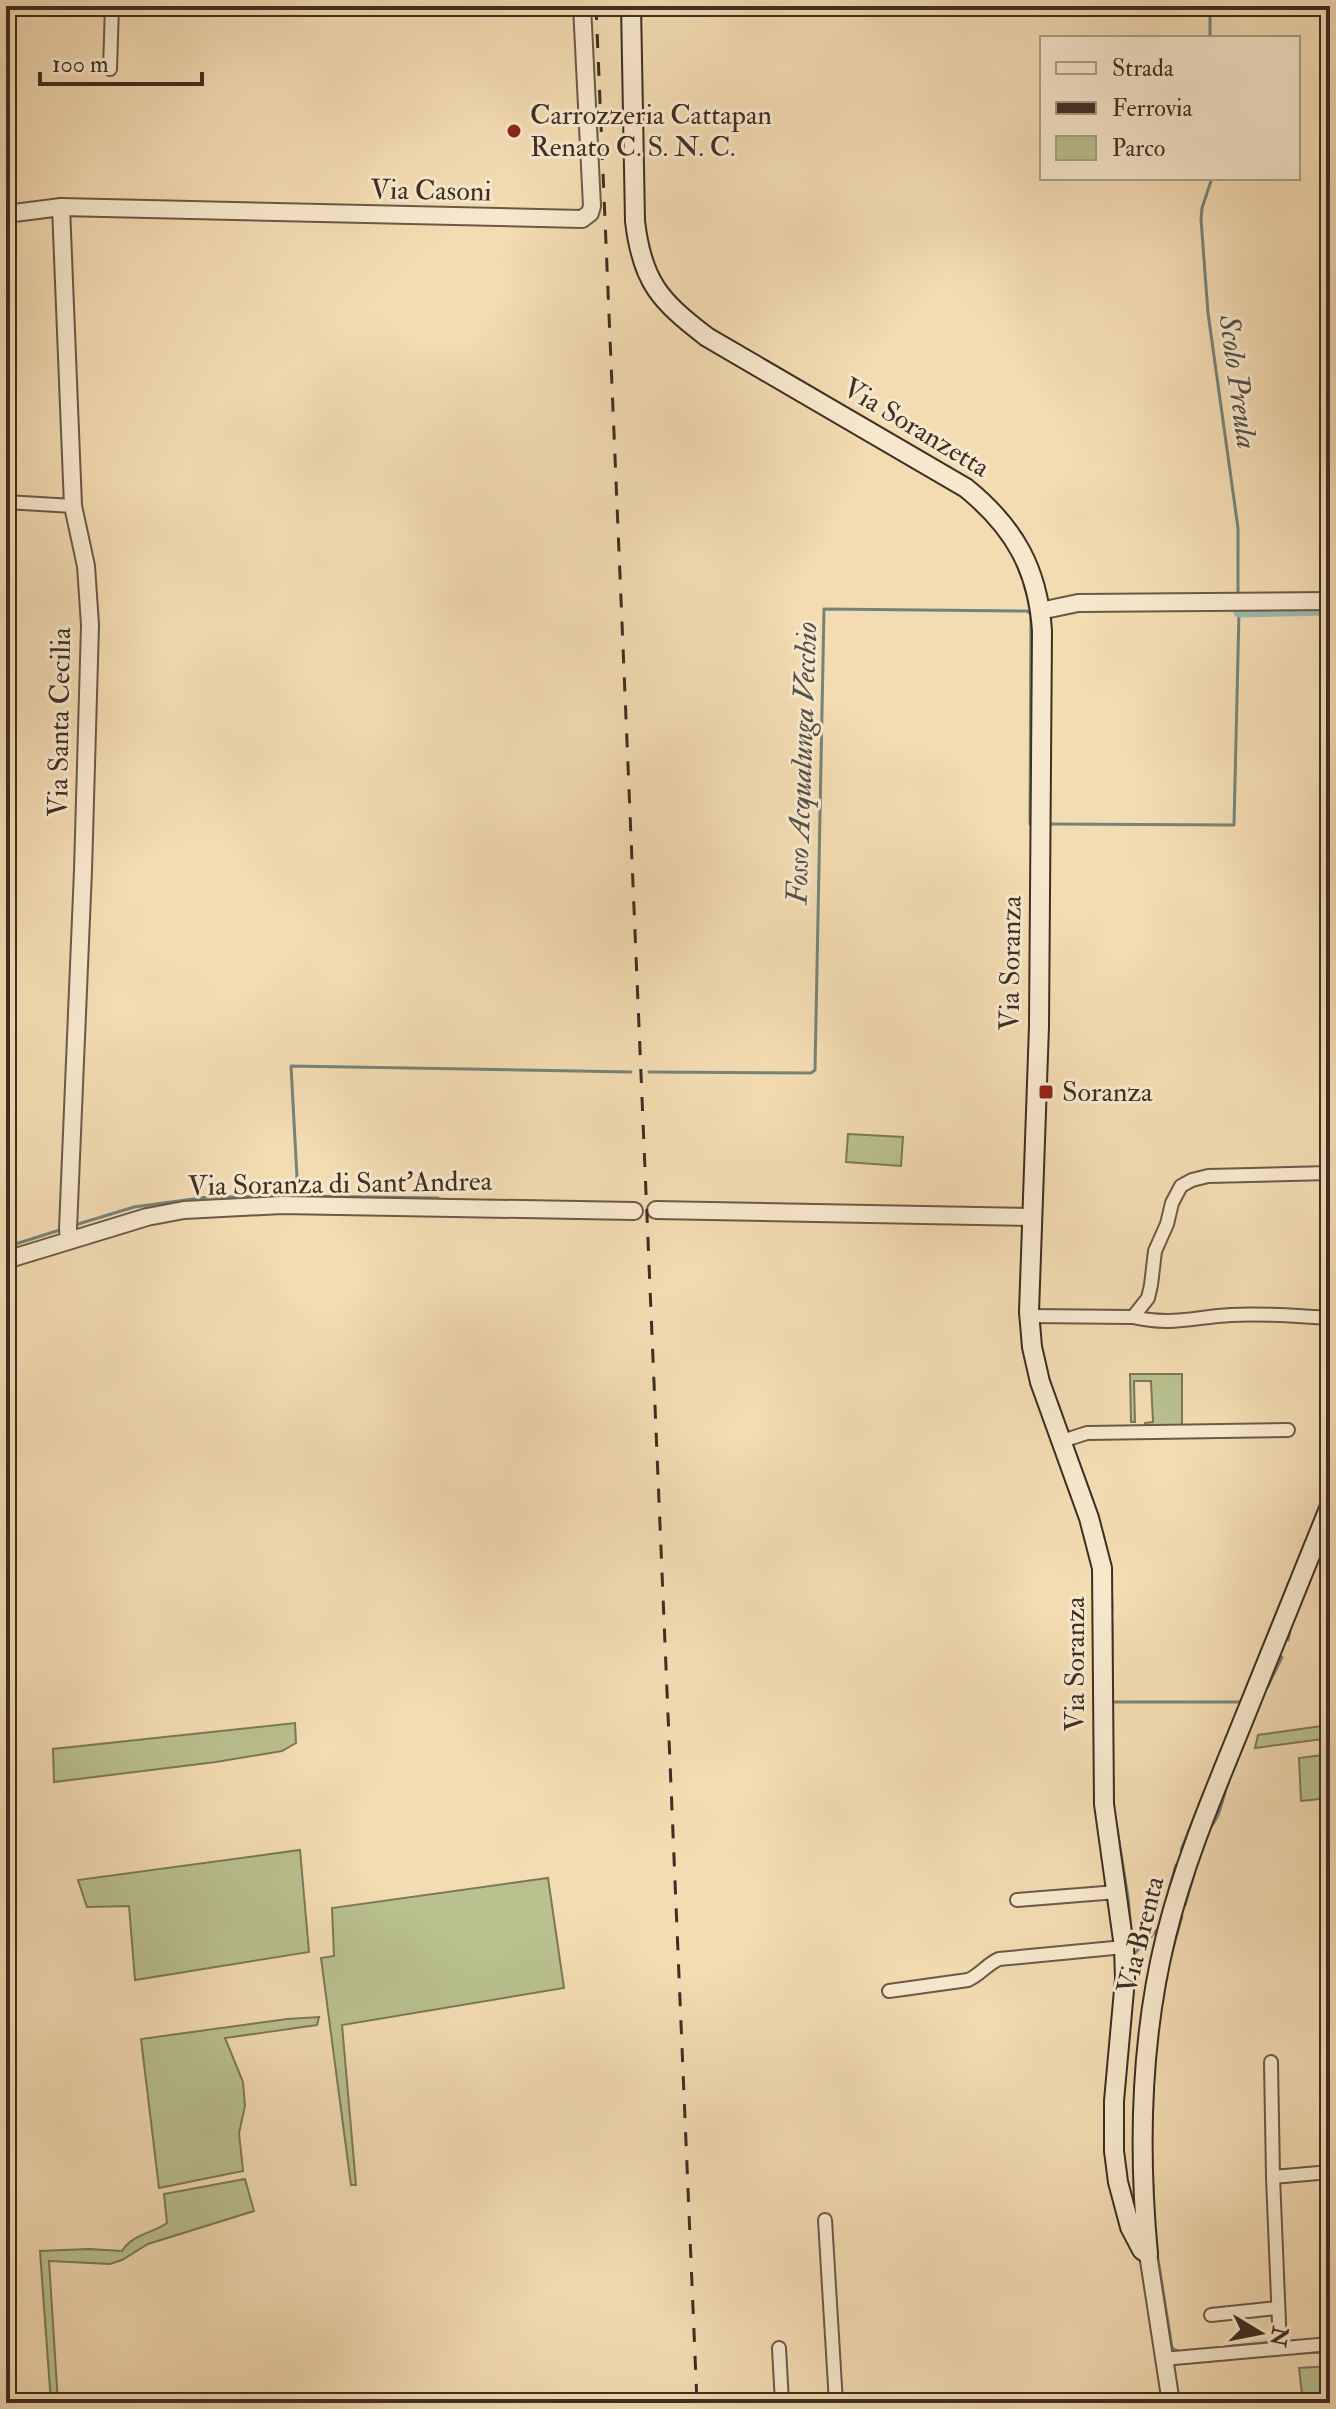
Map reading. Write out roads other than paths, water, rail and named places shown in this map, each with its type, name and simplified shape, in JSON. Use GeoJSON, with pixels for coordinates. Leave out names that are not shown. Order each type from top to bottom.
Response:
{"type":"FeatureCollection","features":[{"type":"Feature","properties":{"kind":"main road","name":"Via Soranzetta"},"geometry":{"type":"LineString","coordinates":[[631,6],[635,221],[645,270],[658,293],[675,312],[707,337],[966,488],[1011,533],[1032,575],[1040,611]]}},
{"type":"Feature","properties":{"kind":"main road","name":"Via Soranza"},"geometry":{"type":"LineString","coordinates":[[1040,611],[1039,1026],[1029,1316],[1036,1365],[1093,1530],[1102,1568],[1104,1804],[1124,1947],[1125,1979],[1114,2101],[1114,2151],[1118,2182],[1130,2227],[1142,2250],[1148,2254]]}},
{"type":"Feature","properties":{"kind":"main road","name":"Via Brenta"},"geometry":{"type":"LineString","coordinates":[[1148,2254],[1143,2200],[1142,2104],[1148,2027],[1166,1935],[1195,1840],[1330,1506]]}},
{"type":"Feature","properties":{"kind":"street"},"geometry":{"type":"LineString","coordinates":[[110,69],[112,6]]}},
{"type":"Feature","properties":{"kind":"street","name":"Via Casoni"},"geometry":{"type":"LineString","coordinates":[[61,207],[582,219],[590,213],[592,206],[582,6]]}},
{"type":"Feature","properties":{"kind":"street"},"geometry":{"type":"LineString","coordinates":[[6,214],[61,207]]}},
{"type":"Feature","properties":{"kind":"street","name":"Via Santa Cecilia"},"geometry":{"type":"LineString","coordinates":[[61,207],[73,506],[86,566],[90,625],[69,1240]]}},
{"type":"Feature","properties":{"kind":"street"},"geometry":{"type":"LineString","coordinates":[[6,502],[73,506]]}},
{"type":"Feature","properties":{"kind":"street"},"geometry":{"type":"LineString","coordinates":[[1040,611],[1078,603],[1330,601]]}},
{"type":"Feature","properties":{"kind":"street"},"geometry":{"type":"LineString","coordinates":[[1133,1317],[1148,1298],[1155,1251],[1181,1186],[1192,1180],[1224,1175],[1330,1173]]}},
{"type":"Feature","properties":{"kind":"street","name":"Via Soranza di Sant'Andrea"},"geometry":{"type":"LineString","coordinates":[[6,1260],[155,1215],[228,1206],[634,1211]]}},
{"type":"Feature","properties":{"kind":"street"},"geometry":{"type":"LineString","coordinates":[[656,1210],[1032,1217]]}},
{"type":"Feature","properties":{"kind":"street"},"geometry":{"type":"LineString","coordinates":[[1029,1316],[1133,1317],[1172,1323],[1200,1317],[1235,1315],[1330,1318]]}},
{"type":"Feature","properties":{"kind":"street"},"geometry":{"type":"LineString","coordinates":[[1062,1441],[1087,1433],[1288,1430]]}},
{"type":"Feature","properties":{"kind":"street"},"geometry":{"type":"LineString","coordinates":[[1017,1900],[1117,1892]]}},
{"type":"Feature","properties":{"kind":"street"},"geometry":{"type":"LineString","coordinates":[[889,1991],[968,1980],[999,1959],[1124,1947]]}},
{"type":"Feature","properties":{"kind":"street"},"geometry":{"type":"LineString","coordinates":[[1271,2062],[1280,2347]]}},
{"type":"Feature","properties":{"kind":"street"},"geometry":{"type":"LineString","coordinates":[[1273,2177],[1330,2172]]}},
{"type":"Feature","properties":{"kind":"street"},"geometry":{"type":"LineString","coordinates":[[825,2220],[836,2403]]}},
{"type":"Feature","properties":{"kind":"street","name":"Via Brenta"},"geometry":{"type":"LineString","coordinates":[[1148,2254],[1171,2403]]}},
{"type":"Feature","properties":{"kind":"street"},"geometry":{"type":"LineString","coordinates":[[1211,2315],[1277,2308]]}},
{"type":"Feature","properties":{"kind":"street"},"geometry":{"type":"LineString","coordinates":[[1163,2359],[1330,2344]]}},
{"type":"Feature","properties":{"kind":"street"},"geometry":{"type":"LineString","coordinates":[[779,2348],[782,2403]]}},
{"type":"Feature","properties":{"kind":"waterway","name":"Scolo Preula"},"geometry":{"type":"LineString","coordinates":[[1210,6],[1210,36]]}},
{"type":"Feature","properties":{"kind":"waterway","name":"Scolo Preula"},"geometry":{"type":"LineString","coordinates":[[1211,180],[1201,219],[1208,313],[1238,528],[1238,593]]}},
{"type":"Feature","properties":{"kind":"waterway","name":"Fosso Acqualunga Vecchio"},"geometry":{"type":"LineString","coordinates":[[649,1072],[811,1073],[815,1070],[824,609],[1027,611],[1031,614],[1030,824]]}},
{"type":"Feature","properties":{"kind":"waterway"},"geometry":{"type":"LineString","coordinates":[[1239,612],[1330,610]]}},
{"type":"Feature","properties":{"kind":"waterway","name":"Fosso Acqualunga Vecchio"},"geometry":{"type":"LineString","coordinates":[[1048,824],[1234,825],[1239,612]]}},
{"type":"Feature","properties":{"kind":"waterway","name":"Fosso Acqualunga Vecchio"},"geometry":{"type":"LineString","coordinates":[[298,1196],[291,1066],[631,1072]]}},
{"type":"Feature","properties":{"kind":"waterway","name":"Fosso Acqualunga Vecchio"},"geometry":{"type":"LineString","coordinates":[[75,1225],[134,1207],[208,1197],[438,1198]]}},
{"type":"Feature","properties":{"kind":"waterway","name":"Fosso Acqualunga Vecchio"},"geometry":{"type":"LineString","coordinates":[[6,1247],[60,1230]]}},
{"type":"Feature","properties":{"kind":"waterway"},"geometry":{"type":"LineString","coordinates":[[1265,1320],[1305,1322]]}},
{"type":"Feature","properties":{"kind":"waterway"},"geometry":{"type":"LineString","coordinates":[[1046,1370],[1052,1390]]}},
{"type":"Feature","properties":{"kind":"waterway"},"geometry":{"type":"LineString","coordinates":[[1055,1397],[1066,1427]]}},
{"type":"Feature","properties":{"kind":"waterway"},"geometry":{"type":"LineString","coordinates":[[1083,1474],[1094,1505]]}},
{"type":"Feature","properties":{"kind":"waterway"},"geometry":{"type":"LineString","coordinates":[[1322,1503],[1328,1488]]}},
{"type":"Feature","properties":{"kind":"waterway"},"geometry":{"type":"LineString","coordinates":[[1099,1520],[1110,1566]]}},
{"type":"Feature","properties":{"kind":"waterway"},"geometry":{"type":"LineString","coordinates":[[1111,1578],[1112,1610]]}},
{"type":"Feature","properties":{"kind":"waterway"},"geometry":{"type":"LineString","coordinates":[[1112,1622],[1112,1734]]}},
{"type":"Feature","properties":{"kind":"waterway"},"geometry":{"type":"LineString","coordinates":[[1288,1640],[1290,1630]]}},
{"type":"Feature","properties":{"kind":"waterway"},"geometry":{"type":"LineString","coordinates":[[1268,1686],[1282,1657]]}},
{"type":"Feature","properties":{"kind":"waterway"},"geometry":{"type":"LineString","coordinates":[[1113,1702],[1241,1702]]}},
{"type":"Feature","properties":{"kind":"waterway"},"geometry":{"type":"LineString","coordinates":[[1208,1830],[1218,1814],[1228,1783]]}},
{"type":"Feature","properties":{"kind":"waterway"},"geometry":{"type":"LineString","coordinates":[[1181,1850],[1205,1790]]}},
{"type":"Feature","properties":{"kind":"waterway"},"geometry":{"type":"LineString","coordinates":[[1117,1829],[1133,1952]]}},
{"type":"Feature","properties":{"kind":"waterway"},"geometry":{"type":"LineString","coordinates":[[1133,1955],[1158,1929],[1176,1865]]}},
{"type":"Feature","properties":{"kind":"waterway"},"geometry":{"type":"LineString","coordinates":[[1185,1905],[1194,1874]]}},
{"type":"Feature","properties":{"kind":"waterway"},"geometry":{"type":"LineString","coordinates":[[1170,1958],[1182,1916]]}},
{"type":"Feature","properties":{"kind":"waterway"},"geometry":{"type":"LineString","coordinates":[[1153,2185],[1153,2200]]}},
{"type":"Feature","properties":{"kind":"waterway"},"geometry":{"type":"LineString","coordinates":[[1157,2253],[1172,2348],[1178,2351]]}},
{"type":"Feature","properties":{"kind":"waterway"},"geometry":{"type":"LineString","coordinates":[[1224,2347],[1272,2342]]}},
{"type":"Feature","properties":{"kind":"waterway"},"geometry":{"type":"LineString","coordinates":[[1294,2353],[1330,2352]]}},
{"type":"Feature","properties":{"kind":"railway"},"geometry":{"type":"LineString","coordinates":[[596,6],[697,2403]]}},
{"type":"Feature","properties":{"kind":"place","name":"Carrozzeria Cattapan Renato C. S. N. C."},"geometry":{"type":"Point","coordinates":[514,131]}},
{"type":"Feature","properties":{"kind":"place","name":"Soranza"},"geometry":{"type":"Point","coordinates":[1046,1092]}}]}
